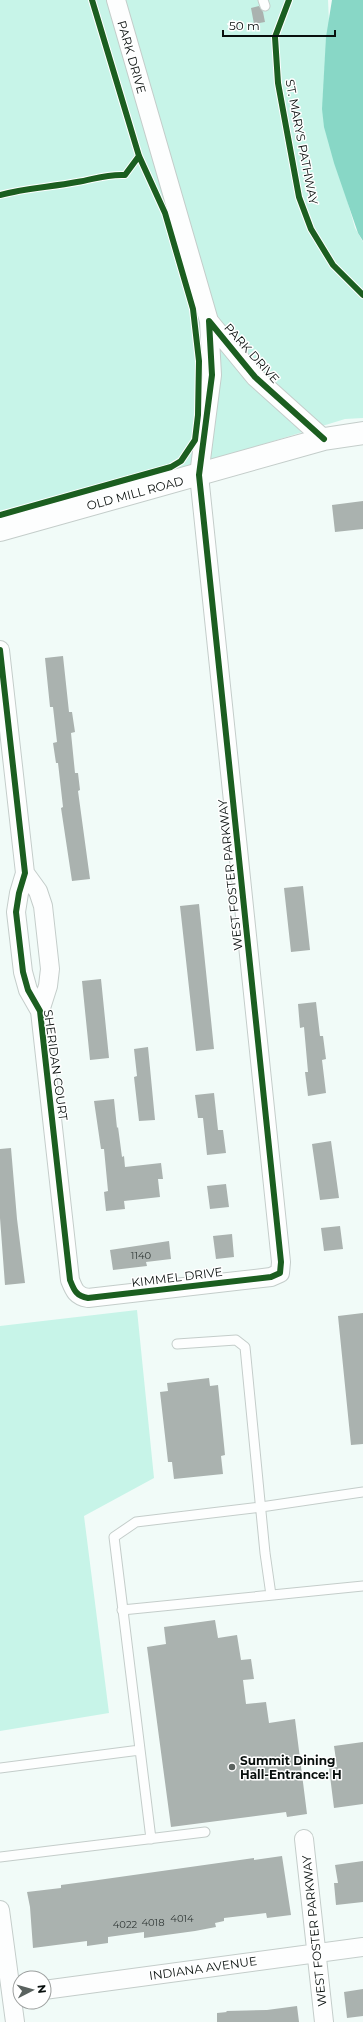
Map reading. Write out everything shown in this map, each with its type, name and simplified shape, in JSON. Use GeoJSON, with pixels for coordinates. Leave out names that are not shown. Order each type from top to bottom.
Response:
{"type":"FeatureCollection","features":[{"type":"Feature","properties":{"kind":"main road","name":"OLD MILL ROAD"},"geometry":{"type":"LineString","coordinates":[[0,530],[324,439],[363,433]]}},
{"type":"Feature","properties":{"kind":"street","name":"PARK DRIVE"},"geometry":{"type":"LineString","coordinates":[[116,0],[209,321],[212,375],[198,475]]}},
{"type":"Feature","properties":{"kind":"street","name":"PARK DRIVE"},"geometry":{"type":"LineString","coordinates":[[209,321],[256,377],[324,439]]}},
{"type":"Feature","properties":{"kind":"street","name":"WEST FOSTER PARKWAY"},"geometry":{"type":"LineString","coordinates":[[198,475],[279,1238],[281,1262],[280,1273]]}},
{"type":"Feature","properties":{"kind":"street","name":"SHERIDAN COURT"},"geometry":{"type":"LineString","coordinates":[[0,650],[25,873],[19,893],[16,912],[23,972],[28,990],[40,1011],[70,1280],[76,1294]]}},
{"type":"Feature","properties":{"kind":"street"},"geometry":{"type":"LineString","coordinates":[[25,873],[38,891],[44,906],[50,969],[48,986],[40,1011]]}},
{"type":"Feature","properties":{"kind":"street","name":"KIMMEL DRIVE"},"geometry":{"type":"LineString","coordinates":[[76,1294],[88,1298],[271,1277],[280,1273]]}},
{"type":"Feature","properties":{"kind":"street","name":"WEST FOSTER PARKWAY"},"geometry":{"type":"LineString","coordinates":[[304,1839],[324,2022]]}},
{"type":"Feature","properties":{"kind":"street"},"geometry":{"type":"LineString","coordinates":[[0,1910],[15,2022]]}},
{"type":"Feature","properties":{"kind":"street","name":"INDIANA AVENUE"},"geometry":{"type":"LineString","coordinates":[[52,1989],[316,1952],[363,1947]]}},
{"type":"Feature","properties":{"kind":"lane"},"geometry":{"type":"LineString","coordinates":[[177,1344],[236,1340],[245,1347],[265,1553],[271,1595]]}},
{"type":"Feature","properties":{"kind":"lane"},"geometry":{"type":"LineString","coordinates":[[151,1838],[114,1537],[136,1522],[261,1507],[363,1492]]}},
{"type":"Feature","properties":{"kind":"lane"},"geometry":{"type":"LineString","coordinates":[[122,1610],[363,1586]]}},
{"type":"Feature","properties":{"kind":"lane"},"geometry":{"type":"LineString","coordinates":[[0,1768],[140,1750]]}},
{"type":"Feature","properties":{"kind":"lane"},"geometry":{"type":"LineString","coordinates":[[0,1857],[205,1832]]}},
{"type":"Feature","properties":{"kind":"shaded area"},"geometry":{"type":"Polygon","coordinates":[[[0,0],[328,0],[331,67],[328,133],[355,228],[363,242],[363,418],[345,419],[172,472],[0,519],[0,0]]]}},
{"type":"Feature","properties":{"kind":"shaded area"},"geometry":{"type":"Polygon","coordinates":[[[332,0],[363,0],[363,241],[358,233],[334,163],[324,127],[322,109],[326,37],[332,0]]]}},
{"type":"Feature","properties":{"kind":"shaded area"},"geometry":{"type":"Polygon","coordinates":[[[137,1310],[154,1478],[84,1516],[109,1713],[0,1731],[0,1326],[137,1310]]]}},
{"type":"Feature","properties":{"kind":"building"},"geometry":{"type":"Polygon","coordinates":[[[259,6],[263,12],[265,22],[254,24],[251,8],[259,6]]]}},
{"type":"Feature","properties":{"kind":"building"},"geometry":{"type":"Polygon","coordinates":[[[363,501],[363,529],[335,532],[332,505],[363,501]]]}},
{"type":"Feature","properties":{"kind":"building"},"geometry":{"type":"Polygon","coordinates":[[[63,656],[69,712],[72,712],[75,732],[71,733],[75,773],[78,773],[80,790],[78,791],[90,879],[72,881],[61,808],[63,807],[58,763],[56,763],[53,743],[57,742],[53,707],[50,707],[45,658],[63,656]]]}},
{"type":"Feature","properties":{"kind":"building"},"geometry":{"type":"Polygon","coordinates":[[[303,886],[310,950],[291,952],[284,888],[303,886]]]}},
{"type":"Feature","properties":{"kind":"building"},"geometry":{"type":"Polygon","coordinates":[[[199,904],[214,1049],[196,1051],[180,906],[199,904]]]}},
{"type":"Feature","properties":{"kind":"building"},"geometry":{"type":"Polygon","coordinates":[[[101,979],[109,1058],[90,1060],[82,981],[101,979]]]}},
{"type":"Feature","properties":{"kind":"building"},"geometry":{"type":"Polygon","coordinates":[[[316,1002],[320,1036],[323,1036],[326,1059],[322,1060],[326,1093],[308,1096],[305,1072],[308,1072],[304,1027],[300,1028],[298,1004],[316,1002]]]}},
{"type":"Feature","properties":{"kind":"building"},"geometry":{"type":"Polygon","coordinates":[[[148,1047],[155,1120],[139,1121],[134,1077],[137,1076],[134,1049],[148,1047]]]}},
{"type":"Feature","properties":{"kind":"building"},"geometry":{"type":"Polygon","coordinates":[[[214,1093],[218,1130],[223,1130],[226,1153],[207,1155],[203,1118],[198,1118],[195,1095],[214,1093]]]}},
{"type":"Feature","properties":{"kind":"building"},"geometry":{"type":"Polygon","coordinates":[[[114,1099],[117,1128],[118,1127],[122,1157],[124,1156],[125,1167],[161,1163],[163,1179],[158,1179],[160,1197],[124,1201],[125,1209],[106,1211],[104,1192],[108,1191],[104,1149],[101,1149],[94,1101],[114,1099]]]}},
{"type":"Feature","properties":{"kind":"building"},"geometry":{"type":"Polygon","coordinates":[[[331,1141],[339,1198],[320,1200],[312,1144],[331,1141]]]}},
{"type":"Feature","properties":{"kind":"building"},"geometry":{"type":"Polygon","coordinates":[[[11,1148],[17,1219],[25,1283],[5,1285],[0,1218],[0,1149],[11,1148]]]}},
{"type":"Feature","properties":{"kind":"building"},"geometry":{"type":"Polygon","coordinates":[[[226,1184],[229,1207],[210,1209],[207,1186],[226,1184]]]}},
{"type":"Feature","properties":{"kind":"building"},"geometry":{"type":"Polygon","coordinates":[[[340,1226],[343,1249],[324,1251],[321,1228],[340,1226]]]}},
{"type":"Feature","properties":{"kind":"building"},"geometry":{"type":"Polygon","coordinates":[[[232,1234],[234,1257],[216,1259],[213,1236],[232,1234]]]}},
{"type":"Feature","properties":{"kind":"building"},"geometry":{"type":"Polygon","coordinates":[[[169,1241],[171,1259],[146,1262],[147,1266],[113,1270],[110,1250],[169,1241]]]}},
{"type":"Feature","properties":{"kind":"building"},"geometry":{"type":"Polygon","coordinates":[[[363,1313],[363,1444],[351,1445],[338,1316],[363,1313]]]}},
{"type":"Feature","properties":{"kind":"building"},"geometry":{"type":"Polygon","coordinates":[[[209,1378],[210,1386],[218,1385],[225,1455],[221,1456],[223,1474],[174,1479],[172,1462],[168,1462],[160,1392],[168,1391],[167,1383],[209,1378]]]}},
{"type":"Feature","properties":{"kind":"building","name":"Summit Dining Hall-Entrance: H"},"geometry":{"type":"Polygon","coordinates":[[[215,1620],[218,1638],[237,1635],[241,1660],[251,1659],[254,1679],[243,1680],[246,1704],[266,1702],[269,1723],[295,1719],[307,1814],[287,1817],[286,1812],[171,1827],[147,1647],[166,1644],[164,1627],[215,1620]]]}},
{"type":"Feature","properties":{"kind":"building"},"geometry":{"type":"Polygon","coordinates":[[[363,1742],[363,1804],[334,1808],[329,1768],[337,1767],[334,1746],[363,1742]]]}},
{"type":"Feature","properties":{"kind":"building"},"geometry":{"type":"Polygon","coordinates":[[[282,1856],[291,1915],[267,1918],[266,1913],[224,1918],[224,1921],[215,1923],[216,1927],[195,1931],[144,1938],[144,1932],[108,1937],[108,1943],[87,1946],[87,1941],[33,1948],[30,1907],[27,1892],[61,1888],[61,1885],[254,1858],[254,1860],[282,1856]]]}},
{"type":"Feature","properties":{"kind":"building"},"geometry":{"type":"Polygon","coordinates":[[[363,1861],[363,1902],[336,1905],[334,1883],[338,1883],[335,1865],[363,1861]]]}},
{"type":"Feature","properties":{"kind":"building"},"geometry":{"type":"Polygon","coordinates":[[[363,1989],[363,2016],[347,2018],[344,1992],[363,1989]]]}},
{"type":"Feature","properties":{"kind":"building"},"geometry":{"type":"Polygon","coordinates":[[[297,2006],[299,2022],[217,2022],[217,2013],[227,2012],[226,2011],[267,2010],[297,2006]]]}},
{"type":"Feature","properties":{"kind":"cycle path"},"geometry":{"type":"LineString","coordinates":[[0,515],[171,467],[181,461],[195,440],[198,415],[199,361],[193,309],[165,213],[139,156],[92,0]]}},
{"type":"Feature","properties":{"kind":"cycle path","name":"ST. MARYS PATHWAY"},"geometry":{"type":"LineString","coordinates":[[289,0],[275,37],[278,83],[299,197],[311,229],[333,265],[363,295]]}},
{"type":"Feature","properties":{"kind":"cycle path"},"geometry":{"type":"LineString","coordinates":[[0,195],[106,176],[125,175],[139,156]]}},
{"type":"Feature","properties":{"kind":"cycle path"},"geometry":{"type":"LineString","coordinates":[[0,650],[25,873],[19,893],[16,912],[23,972],[28,990],[40,1011],[71,1284],[78,1294],[88,1298],[271,1277],[280,1273],[281,1262],[199,475],[212,375],[209,321],[255,377],[324,439]]}},
{"type":"Feature","properties":{"kind":"place","name":"Summit Dining Hall-Entrance: H"},"geometry":{"type":"Point","coordinates":[232,1767]}}]}
